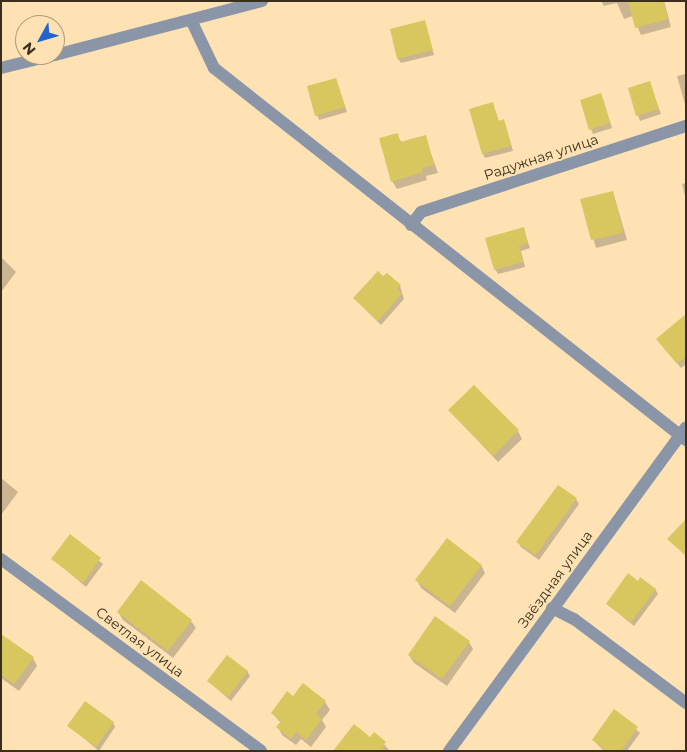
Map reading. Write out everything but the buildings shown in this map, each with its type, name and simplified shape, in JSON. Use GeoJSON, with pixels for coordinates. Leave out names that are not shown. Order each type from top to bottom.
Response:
{"type":"FeatureCollection","features":[{"type":"Feature","properties":{"kind":"street"},"geometry":{"type":"LineString","coordinates":[[65,52],[262,1]]}},
{"type":"Feature","properties":{"kind":"street"},"geometry":{"type":"LineString","coordinates":[[191,20],[214,68],[411,225],[683,433]]}},
{"type":"Feature","properties":{"kind":"street"},"geometry":{"type":"LineString","coordinates":[[1,68],[15,65]]}},
{"type":"Feature","properties":{"kind":"street","name":"Радужная улица"},"geometry":{"type":"LineString","coordinates":[[411,225],[421,212],[686,126]]}},
{"type":"Feature","properties":{"kind":"street","name":"Звёздная улица"},"geometry":{"type":"LineString","coordinates":[[450,751],[552,608],[683,433]]}},
{"type":"Feature","properties":{"kind":"street","name":"Светлая улица"},"geometry":{"type":"LineString","coordinates":[[1,559],[261,751]]}},
{"type":"Feature","properties":{"kind":"street"},"geometry":{"type":"LineString","coordinates":[[552,608],[574,619],[686,703]]}}]}
